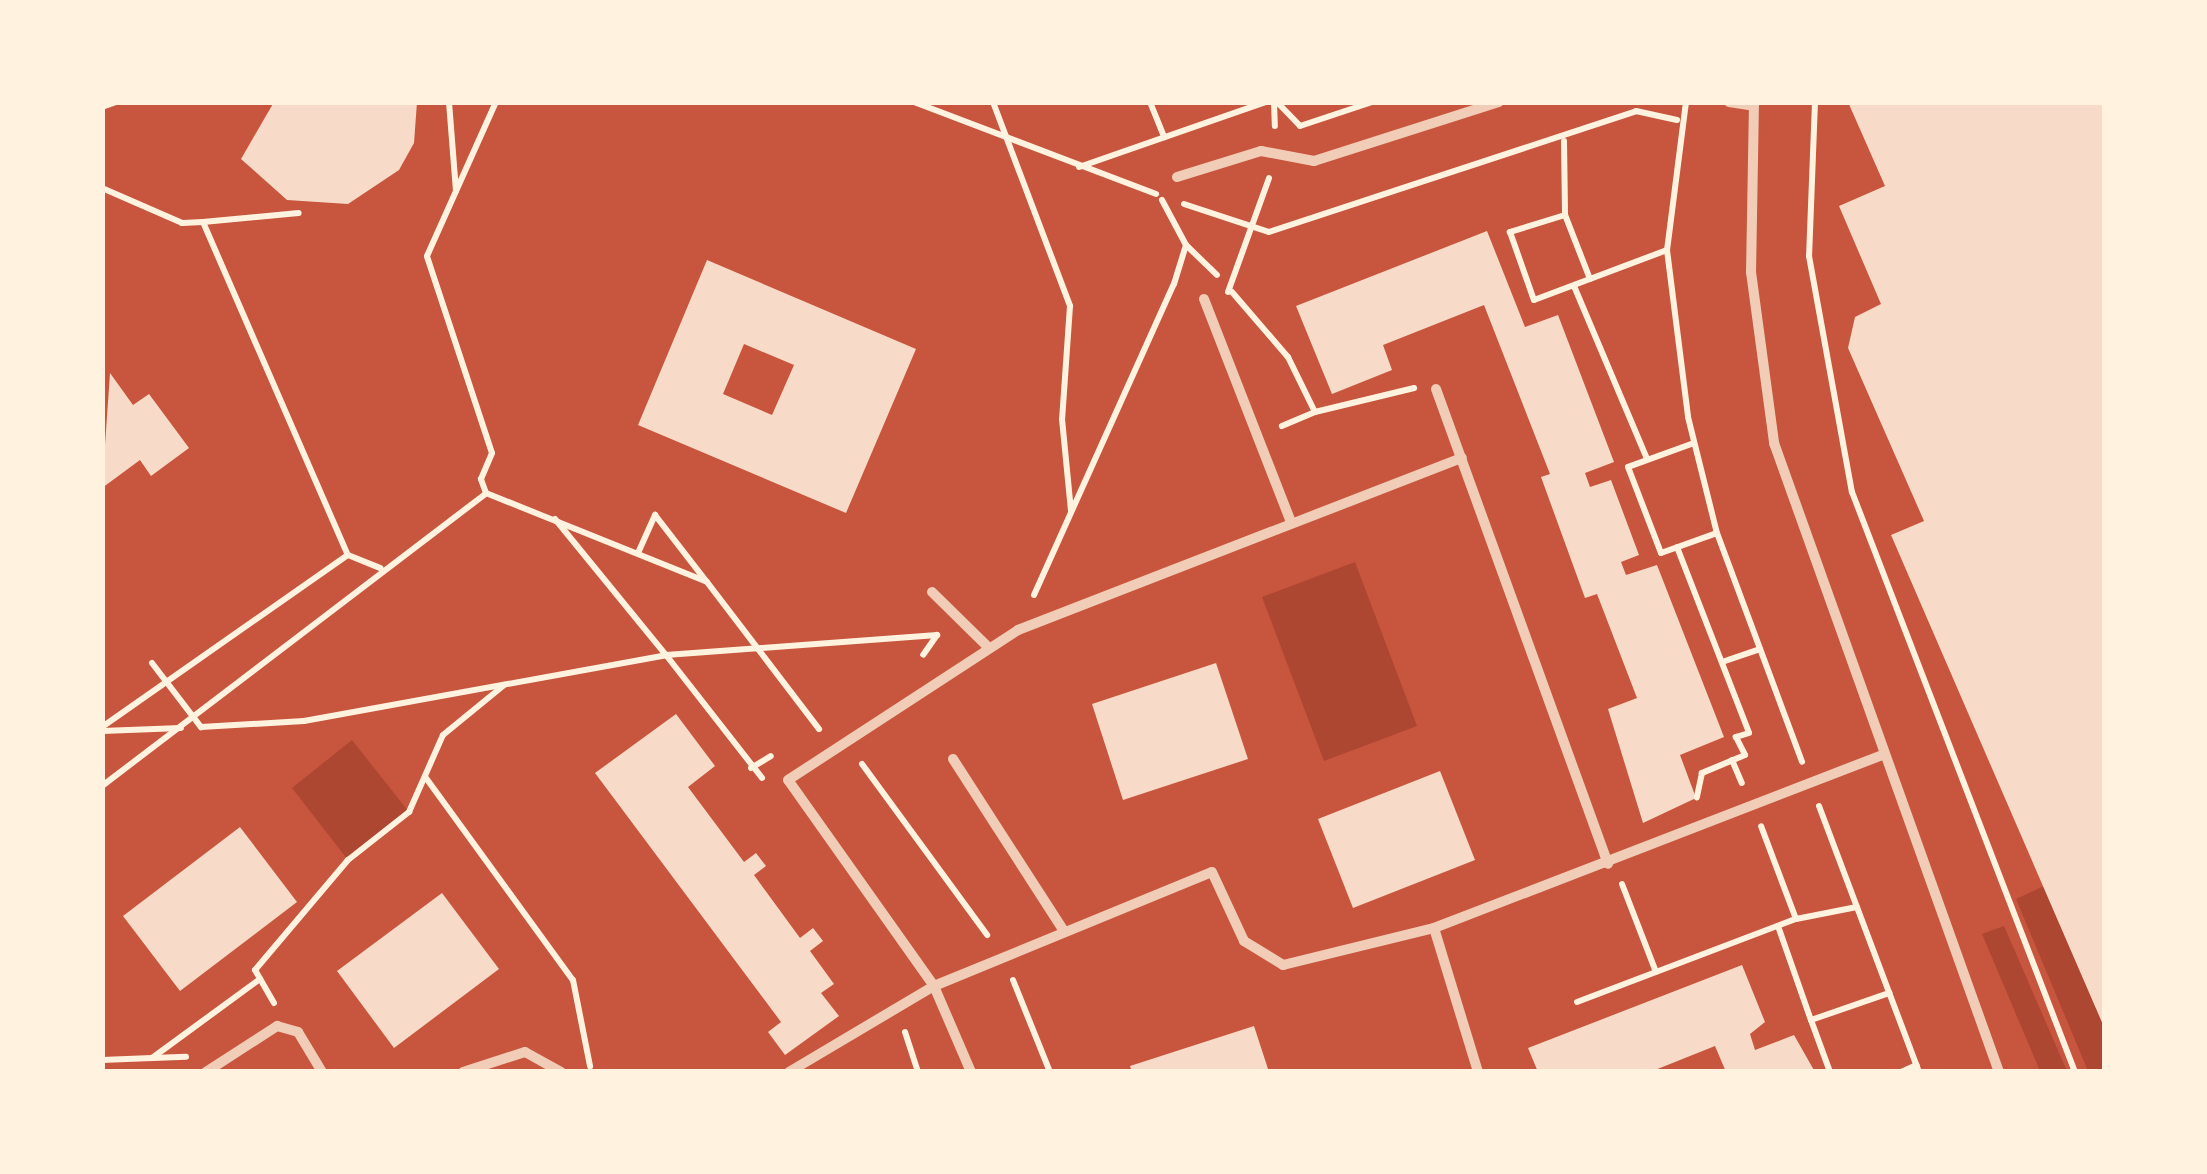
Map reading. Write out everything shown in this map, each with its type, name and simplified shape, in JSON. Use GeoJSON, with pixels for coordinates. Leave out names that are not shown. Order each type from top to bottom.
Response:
{"type":"FeatureCollection","features":[{"type":"Feature","properties":{"kind":"street"},"geometry":{"type":"LineString","coordinates":[[1177,176],[1276,154],[1314,161],[1499,102]]}},
{"type":"Feature","properties":{"kind":"street"},"geometry":{"type":"LineString","coordinates":[[1728,102],[1754,104],[1751,272],[1774,443],[1883,756],[2000,1068]]}},
{"type":"Feature","properties":{"kind":"street"},"geometry":{"type":"LineString","coordinates":[[1204,299],[1291,522]]}},
{"type":"Feature","properties":{"kind":"street"},"geometry":{"type":"LineString","coordinates":[[1436,389],[1608,864]]}},
{"type":"Feature","properties":{"kind":"street"},"geometry":{"type":"LineString","coordinates":[[970,1072],[934,986],[788,780],[1018,630],[1462,458]]}},
{"type":"Feature","properties":{"kind":"street"},"geometry":{"type":"LineString","coordinates":[[932,592],[988,647]]}},
{"type":"Feature","properties":{"kind":"street"},"geometry":{"type":"LineString","coordinates":[[789,1072],[934,986],[1212,872],[1244,941],[1283,965],[1434,928],[1883,756]]}},
{"type":"Feature","properties":{"kind":"street"},"geometry":{"type":"LineString","coordinates":[[953,759],[1064,931]]}},
{"type":"Feature","properties":{"kind":"street"},"geometry":{"type":"LineString","coordinates":[[1434,928],[1478,1072]]}},
{"type":"Feature","properties":{"kind":"street"},"geometry":{"type":"LineString","coordinates":[[206,1072],[264,1031],[288,1027],[322,1072]]}},
{"type":"Feature","properties":{"kind":"street"},"geometry":{"type":"LineString","coordinates":[[463,1072],[524,1052],[561,1072]]}},
{"type":"Feature","properties":{"kind":"path"},"geometry":{"type":"LineString","coordinates":[[102,107],[116,102]]}},
{"type":"Feature","properties":{"kind":"path"},"geometry":{"type":"LineString","coordinates":[[449,102],[456,193]]}},
{"type":"Feature","properties":{"kind":"path"},"geometry":{"type":"LineString","coordinates":[[486,493],[481,479],[492,453],[427,256],[496,102]]}},
{"type":"Feature","properties":{"kind":"path"},"geometry":{"type":"LineString","coordinates":[[914,102],[1009,143],[1254,230],[1564,141],[1636,111],[1677,120]]}},
{"type":"Feature","properties":{"kind":"path"},"geometry":{"type":"LineString","coordinates":[[993,102],[1070,306],[1062,419],[1072,512]]}},
{"type":"Feature","properties":{"kind":"path"},"geometry":{"type":"LineString","coordinates":[[1150,102],[1164,137]]}},
{"type":"Feature","properties":{"kind":"path"},"geometry":{"type":"LineString","coordinates":[[1079,167],[1266,102]]}},
{"type":"Feature","properties":{"kind":"path"},"geometry":{"type":"LineString","coordinates":[[1277,102],[1300,126],[1372,102]]}},
{"type":"Feature","properties":{"kind":"path"},"geometry":{"type":"LineString","coordinates":[[1686,102],[1677,120],[1667,250],[1694,443],[1716,534],[1918,1068],[1900,1072]]}},
{"type":"Feature","properties":{"kind":"path"},"geometry":{"type":"LineString","coordinates":[[1815,102],[1809,256],[1852,492],[2075,1072]]}},
{"type":"Feature","properties":{"kind":"path"},"geometry":{"type":"LineString","coordinates":[[1564,141],[1565,215],[1590,279]]}},
{"type":"Feature","properties":{"kind":"path"},"geometry":{"type":"LineString","coordinates":[[1231,291],[1276,154]]}},
{"type":"Feature","properties":{"kind":"path"},"geometry":{"type":"LineString","coordinates":[[1160,195],[1177,176]]}},
{"type":"Feature","properties":{"kind":"path"},"geometry":{"type":"LineString","coordinates":[[102,188],[182,223],[299,213]]}},
{"type":"Feature","properties":{"kind":"path"},"geometry":{"type":"LineString","coordinates":[[1160,195],[1186,245],[1288,358],[1314,412]]}},
{"type":"Feature","properties":{"kind":"path"},"geometry":{"type":"LineString","coordinates":[[1565,215],[1510,232],[1534,300],[1667,250]]}},
{"type":"Feature","properties":{"kind":"path"},"geometry":{"type":"LineString","coordinates":[[203,222],[348,555],[382,568]]}},
{"type":"Feature","properties":{"kind":"path"},"geometry":{"type":"LineString","coordinates":[[1018,630],[1174,284],[1186,245]]}},
{"type":"Feature","properties":{"kind":"path"},"geometry":{"type":"LineString","coordinates":[[1174,284],[1204,299],[1231,291]]}},
{"type":"Feature","properties":{"kind":"path"},"geometry":{"type":"LineString","coordinates":[[1574,286],[1646,460]]}},
{"type":"Feature","properties":{"kind":"path"},"geometry":{"type":"LineString","coordinates":[[1257,436],[1392,386],[1436,389]]}},
{"type":"Feature","properties":{"kind":"path"},"geometry":{"type":"LineString","coordinates":[[1694,443],[1628,467],[1662,553],[1716,534]]}},
{"type":"Feature","properties":{"kind":"path"},"geometry":{"type":"LineString","coordinates":[[486,493],[707,582]]}},
{"type":"Feature","properties":{"kind":"path"},"geometry":{"type":"LineString","coordinates":[[102,786],[194,719],[382,568],[486,493]]}},
{"type":"Feature","properties":{"kind":"path"},"geometry":{"type":"LineString","coordinates":[[638,553],[654,514],[833,748],[854,754],[1004,956],[1050,1072]]}},
{"type":"Feature","properties":{"kind":"path"},"geometry":{"type":"LineString","coordinates":[[554,518],[666,655],[758,778],[788,780]]}},
{"type":"Feature","properties":{"kind":"path"},"geometry":{"type":"LineString","coordinates":[[1677,547],[1750,733],[1736,737],[1744,754],[1702,773],[1691,830]]}},
{"type":"Feature","properties":{"kind":"path"},"geometry":{"type":"LineString","coordinates":[[102,729],[348,555]]}},
{"type":"Feature","properties":{"kind":"path"},"geometry":{"type":"LineString","coordinates":[[152,664],[201,726],[304,721],[666,655],[937,635],[913,662]]}},
{"type":"Feature","properties":{"kind":"path"},"geometry":{"type":"LineString","coordinates":[[1722,662],[1760,649]]}},
{"type":"Feature","properties":{"kind":"path"},"geometry":{"type":"LineString","coordinates":[[288,1027],[255,970],[348,860],[410,812],[443,735],[506,684]]}},
{"type":"Feature","properties":{"kind":"path"},"geometry":{"type":"LineString","coordinates":[[801,737],[833,716]]}},
{"type":"Feature","properties":{"kind":"path"},"geometry":{"type":"LineString","coordinates":[[102,729],[182,728]]}},
{"type":"Feature","properties":{"kind":"path"},"geometry":{"type":"LineString","coordinates":[[751,768],[784,748]]}},
{"type":"Feature","properties":{"kind":"path"},"geometry":{"type":"LineString","coordinates":[[1732,760],[1796,919]]}},
{"type":"Feature","properties":{"kind":"path"},"geometry":{"type":"LineString","coordinates":[[425,777],[573,980],[591,1072]]}},
{"type":"Feature","properties":{"kind":"path"},"geometry":{"type":"LineString","coordinates":[[1608,864],[1656,972]]}},
{"type":"Feature","properties":{"kind":"path"},"geometry":{"type":"LineString","coordinates":[[1577,1002],[1796,919],[1856,906]]}},
{"type":"Feature","properties":{"kind":"path"},"geometry":{"type":"LineString","coordinates":[[1778,926],[1830,1072]]}},
{"type":"Feature","properties":{"kind":"path"},"geometry":{"type":"LineString","coordinates":[[102,1060],[152,1058],[260,978]]}},
{"type":"Feature","properties":{"kind":"path"},"geometry":{"type":"LineString","coordinates":[[1811,1020],[1889,993]]}},
{"type":"Feature","properties":{"kind":"shaded area"},"geometry":{"type":"Polygon","coordinates":[[[1355,562],[1417,726],[1324,761],[1262,597],[1355,562]]]}},
{"type":"Feature","properties":{"kind":"shaded area"},"geometry":{"type":"Polygon","coordinates":[[[352,740],[409,812],[348,860],[292,788],[352,740]]]}},
{"type":"Feature","properties":{"kind":"shaded area"},"geometry":{"type":"Polygon","coordinates":[[[2044,886],[2104,1027],[2104,1071],[2088,1071],[2016,899],[2044,886]]]}},
{"type":"Feature","properties":{"kind":"shaded area"},"geometry":{"type":"Polygon","coordinates":[[[2004,926],[2067,1071],[2040,1071],[1982,934],[2004,926]]]}},
{"type":"Feature","properties":{"kind":"building"},"geometry":{"type":"Polygon","coordinates":[[[274,102],[417,102],[414,143],[399,170],[348,204],[287,200],[241,159],[274,102]]]}},
{"type":"Feature","properties":{"kind":"building"},"geometry":{"type":"Polygon","coordinates":[[[1848,102],[2104,102],[2104,1027],[1891,535],[1924,521],[1848,348],[1855,317],[1881,304],[1839,206],[1885,186],[1848,102]]]}},
{"type":"Feature","properties":{"kind":"building"},"geometry":{"type":"Polygon","coordinates":[[[1487,231],[1525,327],[1558,315],[1614,462],[1585,473],[1590,487],[1611,480],[1639,555],[1621,562],[1626,575],[1657,565],[1724,737],[1680,755],[1696,798],[1643,823],[1608,709],[1637,698],[1597,594],[1585,598],[1541,477],[1550,474],[1484,305],[1383,345],[1392,370],[1332,394],[1296,306],[1487,231]]]}},
{"type":"Feature","properties":{"kind":"building"},"geometry":{"type":"Polygon","coordinates":[[[707,260],[916,349],[846,513],[638,425],[707,260]],[[744,344],[723,394],[772,415],[794,365],[744,344]]]}},
{"type":"Feature","properties":{"kind":"building"},"geometry":{"type":"Polygon","coordinates":[[[110,373],[133,405],[149,394],[189,448],[151,476],[140,460],[102,488],[110,373]]]}},
{"type":"Feature","properties":{"kind":"building"},"geometry":{"type":"Polygon","coordinates":[[[1216,663],[1248,759],[1123,800],[1092,704],[1216,663]]]}},
{"type":"Feature","properties":{"kind":"building"},"geometry":{"type":"Polygon","coordinates":[[[676,714],[715,766],[688,787],[744,862],[756,853],[766,866],[754,875],[800,938],[813,928],[823,941],[810,951],[834,984],[821,993],[839,1016],[785,1055],[768,1032],[781,1022],[595,773],[676,714]]]}},
{"type":"Feature","properties":{"kind":"building"},"geometry":{"type":"Polygon","coordinates":[[[1440,771],[1475,860],[1353,908],[1318,819],[1440,771]]]}},
{"type":"Feature","properties":{"kind":"building"},"geometry":{"type":"Polygon","coordinates":[[[240,827],[297,902],[180,991],[123,916],[240,827]]]}},
{"type":"Feature","properties":{"kind":"building"},"geometry":{"type":"Polygon","coordinates":[[[442,893],[499,969],[394,1048],[337,971],[442,893]]]}},
{"type":"Feature","properties":{"kind":"building"},"geometry":{"type":"Polygon","coordinates":[[[1742,965],[1765,1022],[1750,1034],[1755,1050],[1794,1035],[1815,1072],[1726,1072],[1715,1046],[1650,1072],[1538,1072],[1528,1048],[1742,965]]]}},
{"type":"Feature","properties":{"kind":"building"},"geometry":{"type":"Polygon","coordinates":[[[1254,1026],[1269,1072],[1132,1072],[1130,1066],[1254,1026]]]}}]}
